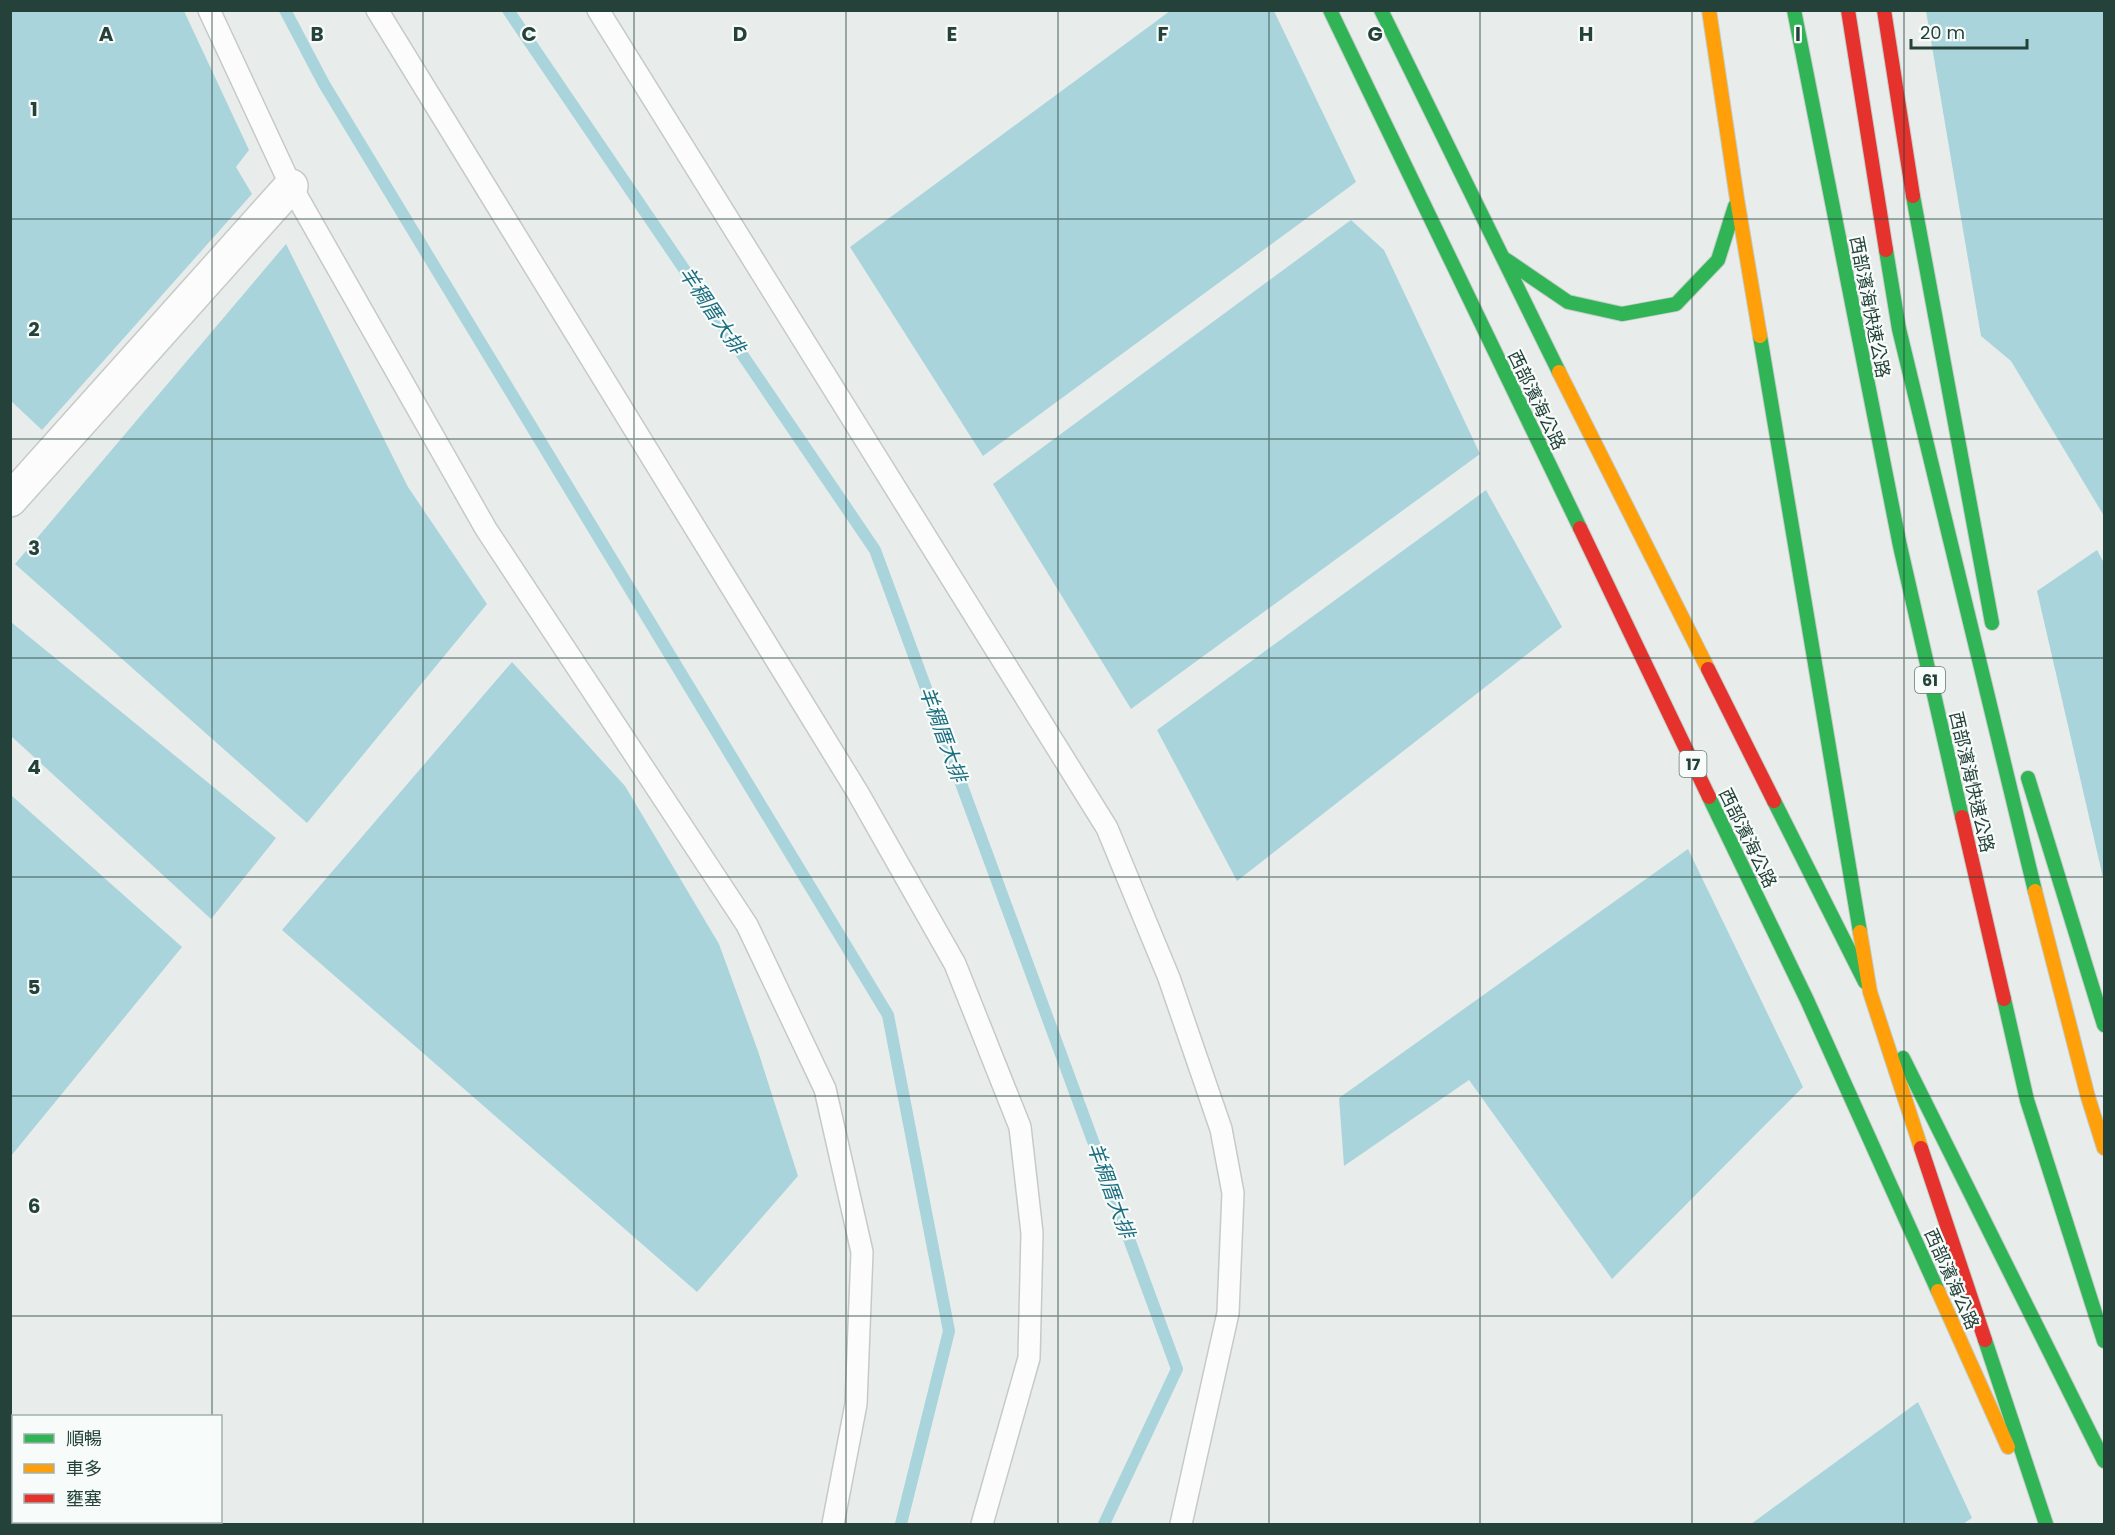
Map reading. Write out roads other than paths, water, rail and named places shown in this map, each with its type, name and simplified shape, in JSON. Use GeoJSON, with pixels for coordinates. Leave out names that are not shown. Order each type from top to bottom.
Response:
{"type":"FeatureCollection","features":[{"type":"Feature","properties":{"kind":"main road","name":"西部濱海公路"},"geometry":{"type":"LineString","coordinates":[[1330,10],[1807,1000],[2044,1524]]}},
{"type":"Feature","properties":{"kind":"main road","name":"西部濱海公路"},"geometry":{"type":"LineString","coordinates":[[1381,10],[1564,383],[2104,1461]]}},
{"type":"Feature","properties":{"kind":"main road"},"geometry":{"type":"LineString","coordinates":[[1709,10],[1737,199],[1870,992],[2044,1524]]}},
{"type":"Feature","properties":{"kind":"main road","name":"西部濱海快速公路"},"geometry":{"type":"LineString","coordinates":[[1794,10],[1900,546],[2025,1088],[2104,1341]]}},
{"type":"Feature","properties":{"kind":"main road","name":"西部濱海快速公路"},"geometry":{"type":"LineString","coordinates":[[1848,10],[1899,328],[2011,796],[2088,1097],[2104,1148]]}},
{"type":"Feature","properties":{"kind":"main road"},"geometry":{"type":"LineString","coordinates":[[1884,10],[1906,158],[1994,636]]}},
{"type":"Feature","properties":{"kind":"main road"},"geometry":{"type":"LineString","coordinates":[[1505,259],[1568,302],[1622,314],[1676,304],[1718,260],[1737,199]]}},
{"type":"Feature","properties":{"kind":"main road"},"geometry":{"type":"LineString","coordinates":[[2024,763],[2104,1025]]}},
{"type":"Feature","properties":{"kind":"street"},"geometry":{"type":"LineString","coordinates":[[10,500],[291,186]]}},
{"type":"Feature","properties":{"kind":"lane"},"geometry":{"type":"LineString","coordinates":[[209,10],[291,186],[486,529],[747,925],[825,1089],[862,1252],[856,1404],[833,1524]]}},
{"type":"Feature","properties":{"kind":"lane"},"geometry":{"type":"LineString","coordinates":[[376,10],[851,783],[960,975],[1020,1127],[1032,1233],[1029,1358],[982,1524]]}},
{"type":"Feature","properties":{"kind":"lane"},"geometry":{"type":"LineString","coordinates":[[598,10],[1107,828],[1169,978],[1221,1129],[1233,1193],[1228,1313],[1181,1524]]}},
{"type":"Feature","properties":{"kind":"water"},"geometry":{"type":"Polygon","coordinates":[[[10,11],[184,11],[249,150],[236,167],[252,194],[42,430],[11,401],[10,11]]]}},
{"type":"Feature","properties":{"kind":"water"},"geometry":{"type":"Polygon","coordinates":[[[1170,11],[1274,11],[1356,182],[983,456],[850,247],[1170,11]]]}},
{"type":"Feature","properties":{"kind":"water"},"geometry":{"type":"Polygon","coordinates":[[[1926,11],[2104,11],[2104,516],[2011,361],[1981,336],[1926,11]]]}},
{"type":"Feature","properties":{"kind":"water"},"geometry":{"type":"Polygon","coordinates":[[[1351,220],[1384,250],[1480,454],[1131,709],[993,484],[1351,220]]]}},
{"type":"Feature","properties":{"kind":"water"},"geometry":{"type":"Polygon","coordinates":[[[286,244],[408,487],[487,604],[307,823],[15,564],[286,244]]]}},
{"type":"Feature","properties":{"kind":"water"},"geometry":{"type":"Polygon","coordinates":[[[1486,490],[1562,627],[1237,881],[1157,730],[1486,490]]]}},
{"type":"Feature","properties":{"kind":"water"},"geometry":{"type":"Polygon","coordinates":[[[2097,550],[2104,563],[2104,882],[2037,591],[2097,550]]]}},
{"type":"Feature","properties":{"kind":"water"},"geometry":{"type":"Polygon","coordinates":[[[11,622],[276,838],[211,919],[11,736],[11,622]]]}},
{"type":"Feature","properties":{"kind":"water"},"geometry":{"type":"Polygon","coordinates":[[[512,662],[625,786],[719,944],[758,1051],[798,1176],[697,1292],[282,930],[512,662]]]}},
{"type":"Feature","properties":{"kind":"water"},"geometry":{"type":"Polygon","coordinates":[[[11,795],[182,947],[11,1156],[11,795]]]}},
{"type":"Feature","properties":{"kind":"water"},"geometry":{"type":"Polygon","coordinates":[[[1688,849],[1803,1087],[1612,1279],[1469,1080],[1344,1166],[1339,1098],[1688,849]]]}},
{"type":"Feature","properties":{"kind":"water"},"geometry":{"type":"Polygon","coordinates":[[[1918,1402],[1972,1518],[1963,1524],[1751,1524],[1918,1402]]]}},
{"type":"Feature","properties":{"kind":"waterway"},"geometry":{"type":"LineString","coordinates":[[285,10],[324,84],[888,1015],[949,1331],[901,1524]]}},
{"type":"Feature","properties":{"kind":"waterway","name":"羊稠厝大排"},"geometry":{"type":"LineString","coordinates":[[508,10],[875,550],[1177,1369],[1104,1524]]}}]}
